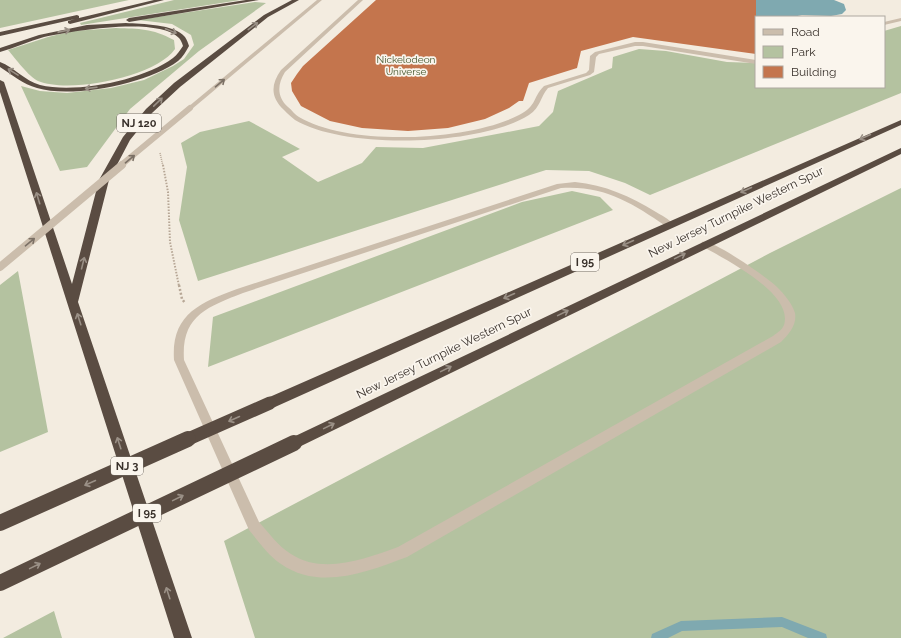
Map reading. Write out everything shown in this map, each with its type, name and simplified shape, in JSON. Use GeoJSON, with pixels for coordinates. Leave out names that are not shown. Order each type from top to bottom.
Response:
{"type":"FeatureCollection","features":[{"type":"Feature","properties":{"kind":"highway"},"geometry":{"type":"LineString","coordinates":[[0,43],[40,30],[161,0]]}},
{"type":"Feature","properties":{"kind":"highway"},"geometry":{"type":"LineString","coordinates":[[87,27],[256,0]]}},
{"type":"Feature","properties":{"kind":"highway","name":"NJ 120"},"geometry":{"type":"LineString","coordinates":[[73,301],[104,180],[126,139],[149,111],[177,85],[287,0]]}},
{"type":"Feature","properties":{"kind":"highway"},"geometry":{"type":"LineString","coordinates":[[266,16],[296,0]]}},
{"type":"Feature","properties":{"kind":"highway"},"geometry":{"type":"LineString","coordinates":[[0,34],[40,30],[132,25],[157,27],[171,31],[184,39],[186,46],[178,58],[159,70],[122,82],[88,88],[66,90],[41,87],[29,83],[0,64]]}},
{"type":"Feature","properties":{"kind":"highway"},"geometry":{"type":"LineString","coordinates":[[0,50],[40,30]]}},
{"type":"Feature","properties":{"kind":"highway","name":"NJ 3"},"geometry":{"type":"LineString","coordinates":[[0,82],[182,634]]}},
{"type":"Feature","properties":{"kind":"highway","name":"New Jersey Turnpike Western Spur"},"geometry":{"type":"LineString","coordinates":[[0,523],[901,122]]}},
{"type":"Feature","properties":{"kind":"highway","name":"New Jersey Turnpike Western Spur"},"geometry":{"type":"LineString","coordinates":[[0,583],[901,150]]}},
{"type":"Feature","properties":{"kind":"street"},"geometry":{"type":"LineString","coordinates":[[0,267],[320,0]]}},
{"type":"Feature","properties":{"kind":"street"},"geometry":{"type":"LineString","coordinates":[[361,0],[284,71],[275,85],[278,101],[282,107],[294,117],[322,128],[349,135],[379,139],[433,138],[473,132],[499,125],[530,111],[535,106],[542,90],[546,87],[588,74],[592,71],[593,56],[597,53],[635,44],[755,62]]}},
{"type":"Feature","properties":{"kind":"street"},"geometry":{"type":"LineString","coordinates":[[885,24],[901,19]]}},
{"type":"Feature","properties":{"kind":"street"},"geometry":{"type":"LineString","coordinates":[[669,224],[635,202],[606,189],[577,184],[560,186],[240,291],[216,301],[195,313],[188,320],[179,335],[177,343],[179,360],[254,526],[271,548],[283,558],[297,566],[329,572],[365,566],[402,552],[766,346],[785,332],[789,325],[790,317],[788,309],[775,290],[751,272],[705,244]]}},
{"type":"Feature","properties":{"kind":"path"},"geometry":{"type":"LineString","coordinates":[[158,147],[168,192],[170,242],[182,299],[195,313]]}},
{"type":"Feature","properties":{"kind":"green space"},"geometry":{"type":"Polygon","coordinates":[[[0,0],[129,0],[0,28],[0,0]]]}},
{"type":"Feature","properties":{"kind":"green space"},"geometry":{"type":"Polygon","coordinates":[[[174,0],[240,0],[81,25],[80,23],[174,0]]]}},
{"type":"Feature","properties":{"kind":"green space"},"geometry":{"type":"Polygon","coordinates":[[[255,2],[266,3],[199,51],[130,109],[87,167],[60,171],[21,86],[40,91],[67,93],[111,88],[144,80],[184,59],[194,45],[191,35],[172,24],[138,20],[255,2]]]}},
{"type":"Feature","properties":{"kind":"green space"},"geometry":{"type":"Polygon","coordinates":[[[901,26],[901,93],[650,195],[625,183],[589,171],[546,170],[198,281],[179,220],[187,167],[181,143],[200,132],[249,121],[300,149],[282,157],[318,182],[362,163],[376,147],[423,148],[539,126],[553,112],[558,91],[612,68],[613,57],[639,49],[666,51],[727,62],[755,63],[755,88],[885,88],[885,31],[901,26]]]}},
{"type":"Feature","properties":{"kind":"green space"},"geometry":{"type":"Polygon","coordinates":[[[116,28],[139,29],[159,33],[174,40],[175,49],[165,59],[150,68],[131,75],[90,84],[70,85],[52,85],[34,79],[26,72],[8,50],[48,37],[73,31],[116,28]]]}},
{"type":"Feature","properties":{"kind":"green space"},"geometry":{"type":"Polygon","coordinates":[[[901,188],[901,638],[255,638],[224,541],[770,253],[901,188]]]}},
{"type":"Feature","properties":{"kind":"green space"},"geometry":{"type":"Polygon","coordinates":[[[572,191],[600,197],[613,210],[208,367],[213,317],[522,202],[572,191]]]}},
{"type":"Feature","properties":{"kind":"green space"},"geometry":{"type":"Polygon","coordinates":[[[18,271],[48,432],[0,452],[0,285],[18,271]]]}},
{"type":"Feature","properties":{"kind":"green space"},"geometry":{"type":"Polygon","coordinates":[[[54,611],[62,638],[3,638],[54,611]]]}},
{"type":"Feature","properties":{"kind":"water"},"geometry":{"type":"Polygon","coordinates":[[[713,0],[834,0],[844,4],[846,10],[842,14],[831,16],[802,15],[755,17],[713,0]]]}},
{"type":"Feature","properties":{"kind":"building","name":"Nickelodeon Universe"},"geometry":{"type":"Polygon","coordinates":[[[376,0],[756,0],[755,54],[633,37],[581,51],[577,68],[529,83],[523,101],[519,101],[509,108],[485,119],[448,128],[408,131],[362,128],[330,121],[301,106],[292,91],[291,83],[303,66],[376,0]]]}},
{"type":"Feature","properties":{"kind":"waterway"},"geometry":{"type":"LineString","coordinates":[[656,638],[681,626],[782,622],[822,638]]}}]}
